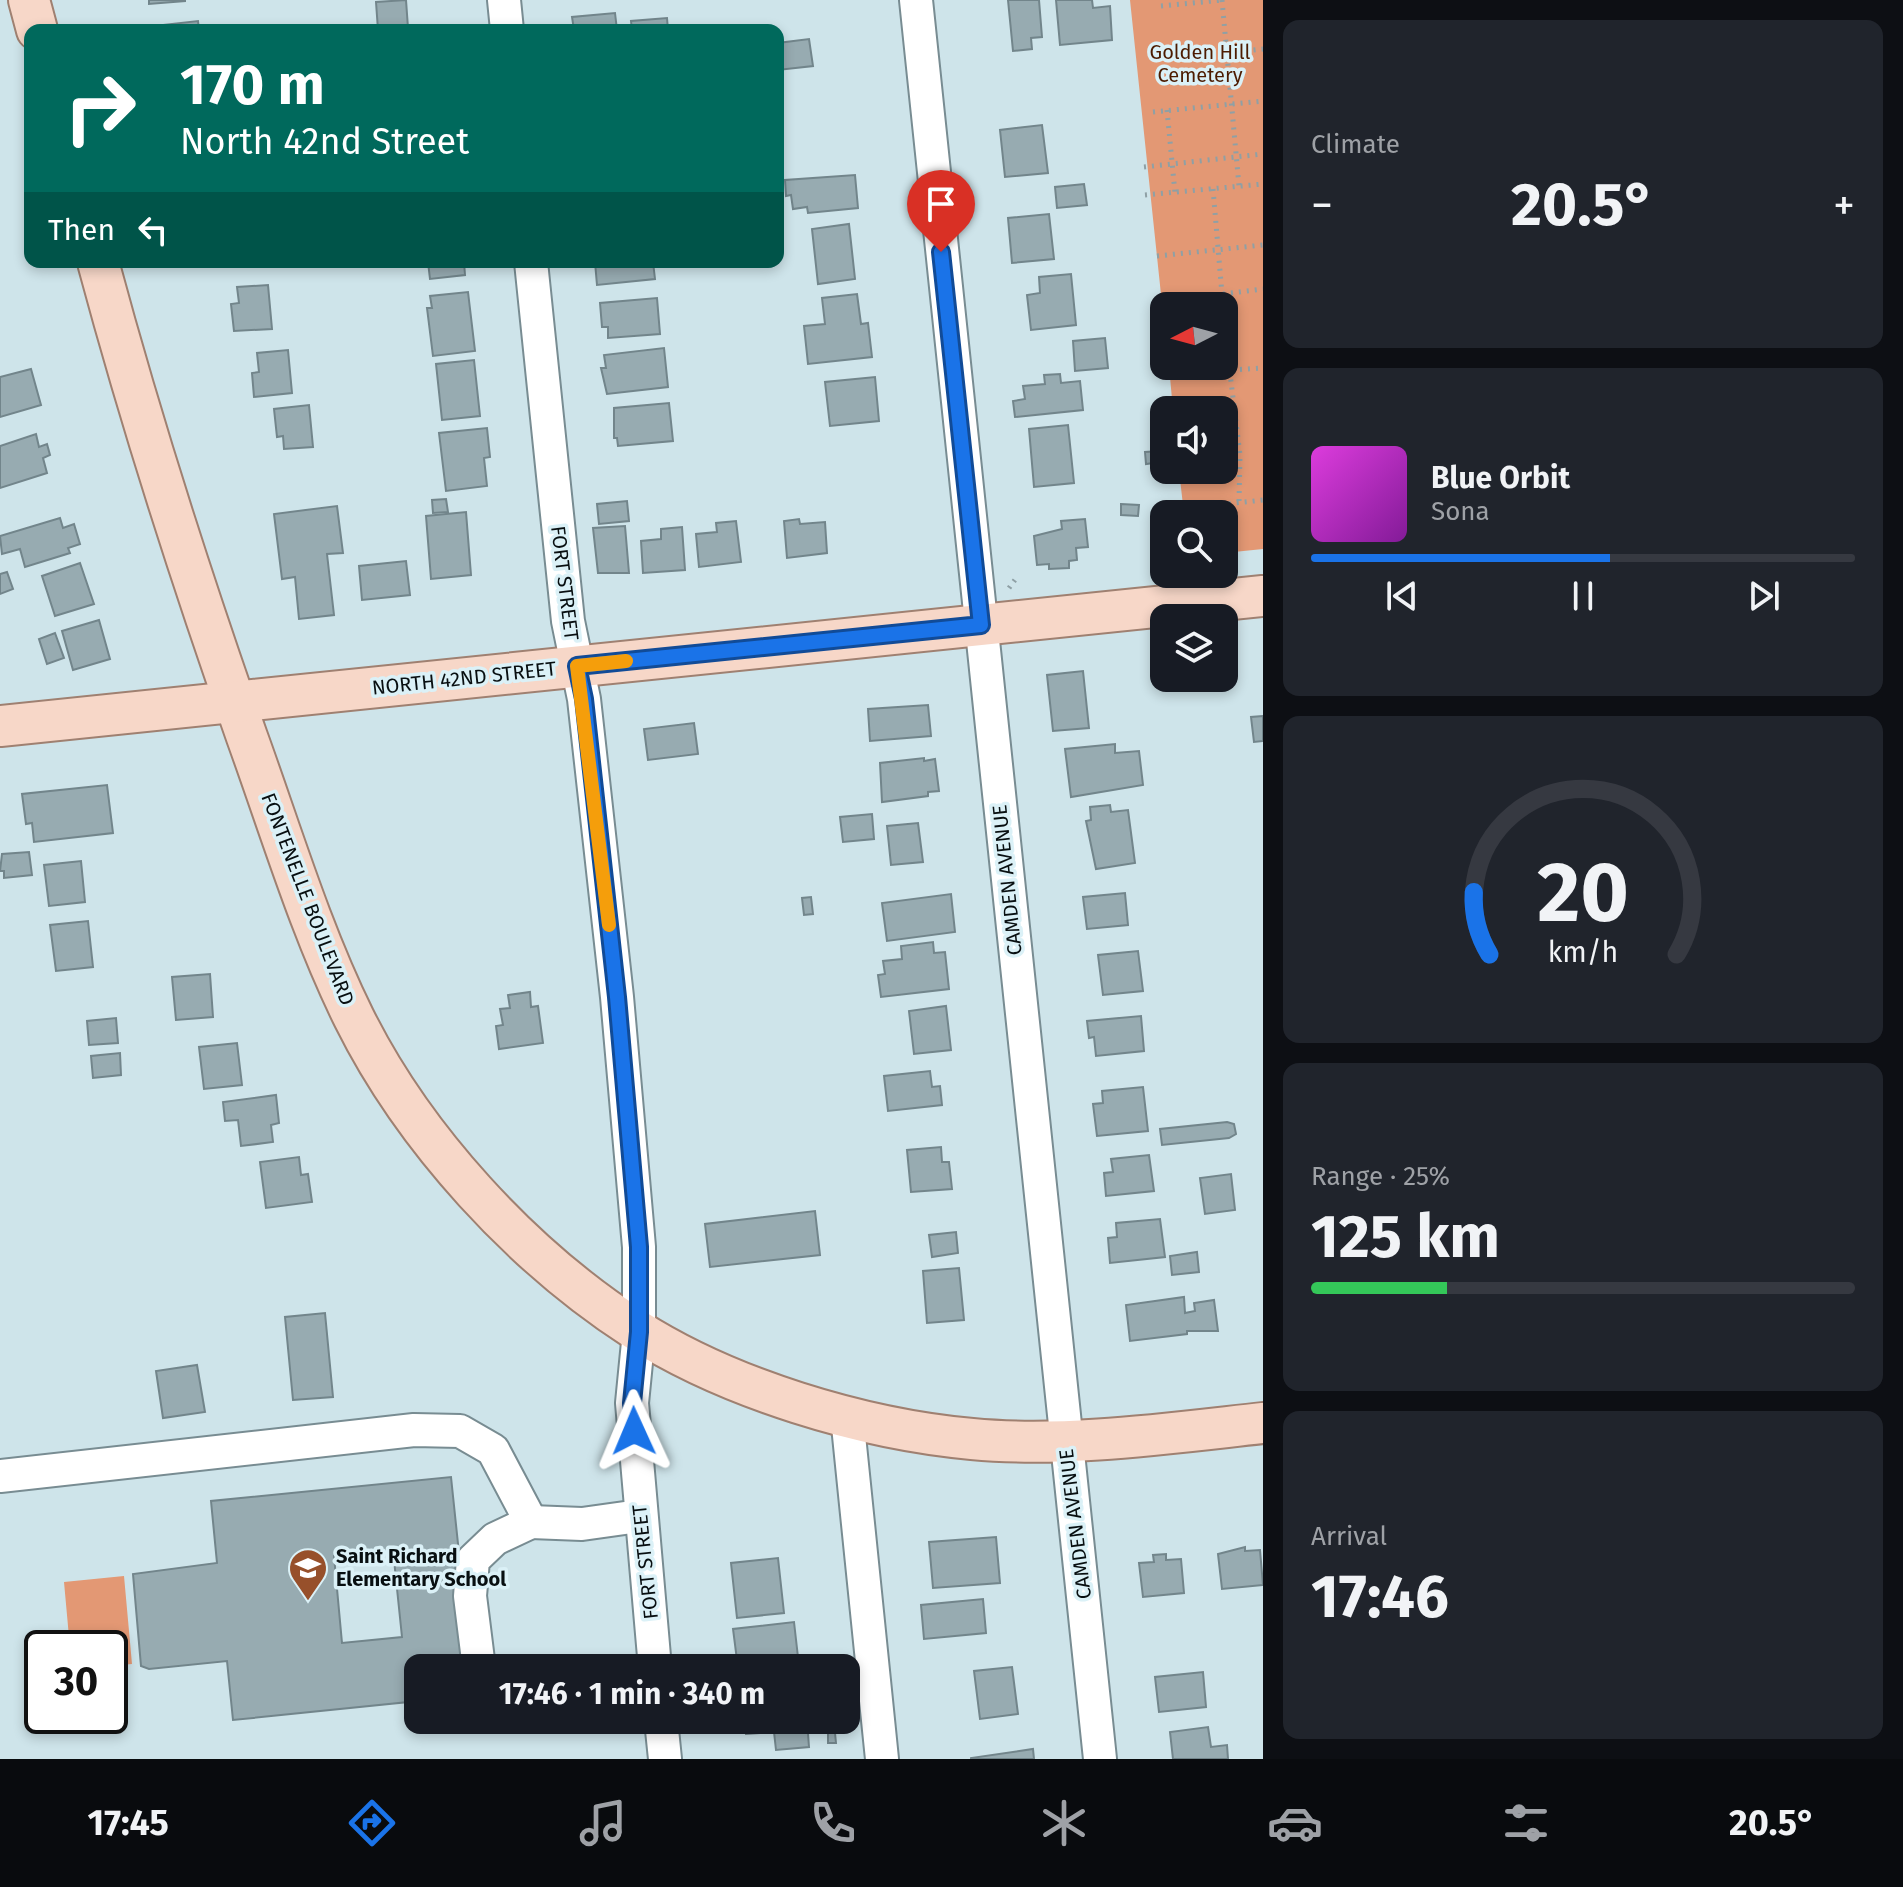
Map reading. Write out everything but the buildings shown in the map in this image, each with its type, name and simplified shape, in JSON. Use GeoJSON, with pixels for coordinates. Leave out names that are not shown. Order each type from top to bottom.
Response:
{"type":"FeatureCollection","features":[{"type":"Feature","properties":{"kind":"main road"},"geometry":{"type":"LineString","coordinates":[[29,0],[35,24]]}},
{"type":"Feature","properties":{"kind":"main road","name":"FONTENELLE BOULEVARD"},"geometry":{"type":"LineString","coordinates":[[100,268],[179,535],[234,701],[326,958],[356,1022],[389,1080],[439,1149],[493,1211],[562,1273],[639,1332],[713,1369],[847,1416],[970,1439],[1114,1438],[1263,1423]]}},
{"type":"Feature","properties":{"kind":"main road","name":"NORTH 42ND STREET"},"geometry":{"type":"LineString","coordinates":[[0,726],[1263,596]]}},
{"type":"Feature","properties":{"kind":"street"},"geometry":{"type":"LineString","coordinates":[[504,0],[506,24]]}},
{"type":"Feature","properties":{"kind":"street","name":"CAMDEN AVENUE"},"geometry":{"type":"LineString","coordinates":[[916,0],[1100,1759]]}},
{"type":"Feature","properties":{"kind":"street","name":"FORT STREET"},"geometry":{"type":"LineString","coordinates":[[532,268],[568,621],[584,699],[617,997],[639,1247],[639,1332],[632,1403],[639,1516],[654,1654]]}},
{"type":"Feature","properties":{"kind":"street"},"geometry":{"type":"LineString","coordinates":[[847,1416],[882,1759]]}},
{"type":"Feature","properties":{"kind":"street"},"geometry":{"type":"LineString","coordinates":[[0,1476],[399,1432],[460,1431],[493,1450],[531,1522]]}},
{"type":"Feature","properties":{"kind":"street"},"geometry":{"type":"LineString","coordinates":[[477,1654],[470,1596],[473,1560],[495,1539],[531,1522],[582,1524],[639,1516]]}},
{"type":"Feature","properties":{"kind":"street"},"geometry":{"type":"LineString","coordinates":[[662,1734],[665,1759]]}},
{"type":"Feature","properties":{"kind":"path"},"geometry":{"type":"LineString","coordinates":[[1161,6],[1223,0],[1239,186]]}},
{"type":"Feature","properties":{"kind":"path"},"geometry":{"type":"LineString","coordinates":[[1166,59],[1263,49]]}},
{"type":"Feature","properties":{"kind":"path"},"geometry":{"type":"LineString","coordinates":[[1153,112],[1263,101]]}},
{"type":"Feature","properties":{"kind":"path"},"geometry":{"type":"LineString","coordinates":[[1167,110],[1175,193]]}},
{"type":"Feature","properties":{"kind":"path"},"geometry":{"type":"LineString","coordinates":[[1144,167],[1263,154]]}},
{"type":"Feature","properties":{"kind":"path"},"geometry":{"type":"LineString","coordinates":[[1145,195],[1263,184]]}},
{"type":"Feature","properties":{"kind":"path"},"geometry":{"type":"LineString","coordinates":[[1213,189],[1222,292]]}},
{"type":"Feature","properties":{"kind":"path"},"geometry":{"type":"LineString","coordinates":[[1157,256],[1263,245]]}},
{"type":"Feature","properties":{"kind":"path"},"geometry":{"type":"LineString","coordinates":[[1238,292],[1263,289]]}},
{"type":"Feature","properties":{"kind":"path"},"geometry":{"type":"LineString","coordinates":[[1238,370],[1263,368]]}},
{"type":"Feature","properties":{"kind":"path"},"geometry":{"type":"LineString","coordinates":[[1233,380],[1240,455],[1239,502],[1263,500]]}},
{"type":"Feature","properties":{"kind":"green space","name":"Golden Hill Cemetery"},"geometry":{"type":"Polygon","coordinates":[[[1130,0],[1263,0],[1263,549],[1238,552],[1238,500],[1182,500],[1181,484],[1238,484],[1238,396],[1172,396],[1170,380],[1238,380],[1238,292],[1161,292],[1130,0]]]}},
{"type":"Feature","properties":{"kind":"green space"},"geometry":{"type":"Polygon","coordinates":[[[124,1576],[132,1664],[128,1664],[128,1630],[68,1630],[64,1582],[124,1576]]]}},
{"type":"Feature","properties":{"kind":"slow traffic"},"geometry":{"type":"LineString","coordinates":[[609,925],[584,699],[577,666],[626,661]]}},
{"type":"Feature","properties":{"kind":"place","name":"Saint Richard Elementary School"},"geometry":{"type":"Point","coordinates":[308,1602]}},
{"type":"Feature","properties":{"kind":"route"},"geometry":{"type":"LineString","coordinates":[[634,1431],[632,1403],[639,1332],[639,1247],[617,997],[584,699],[577,666],[981,625],[941,252]]}}]}
